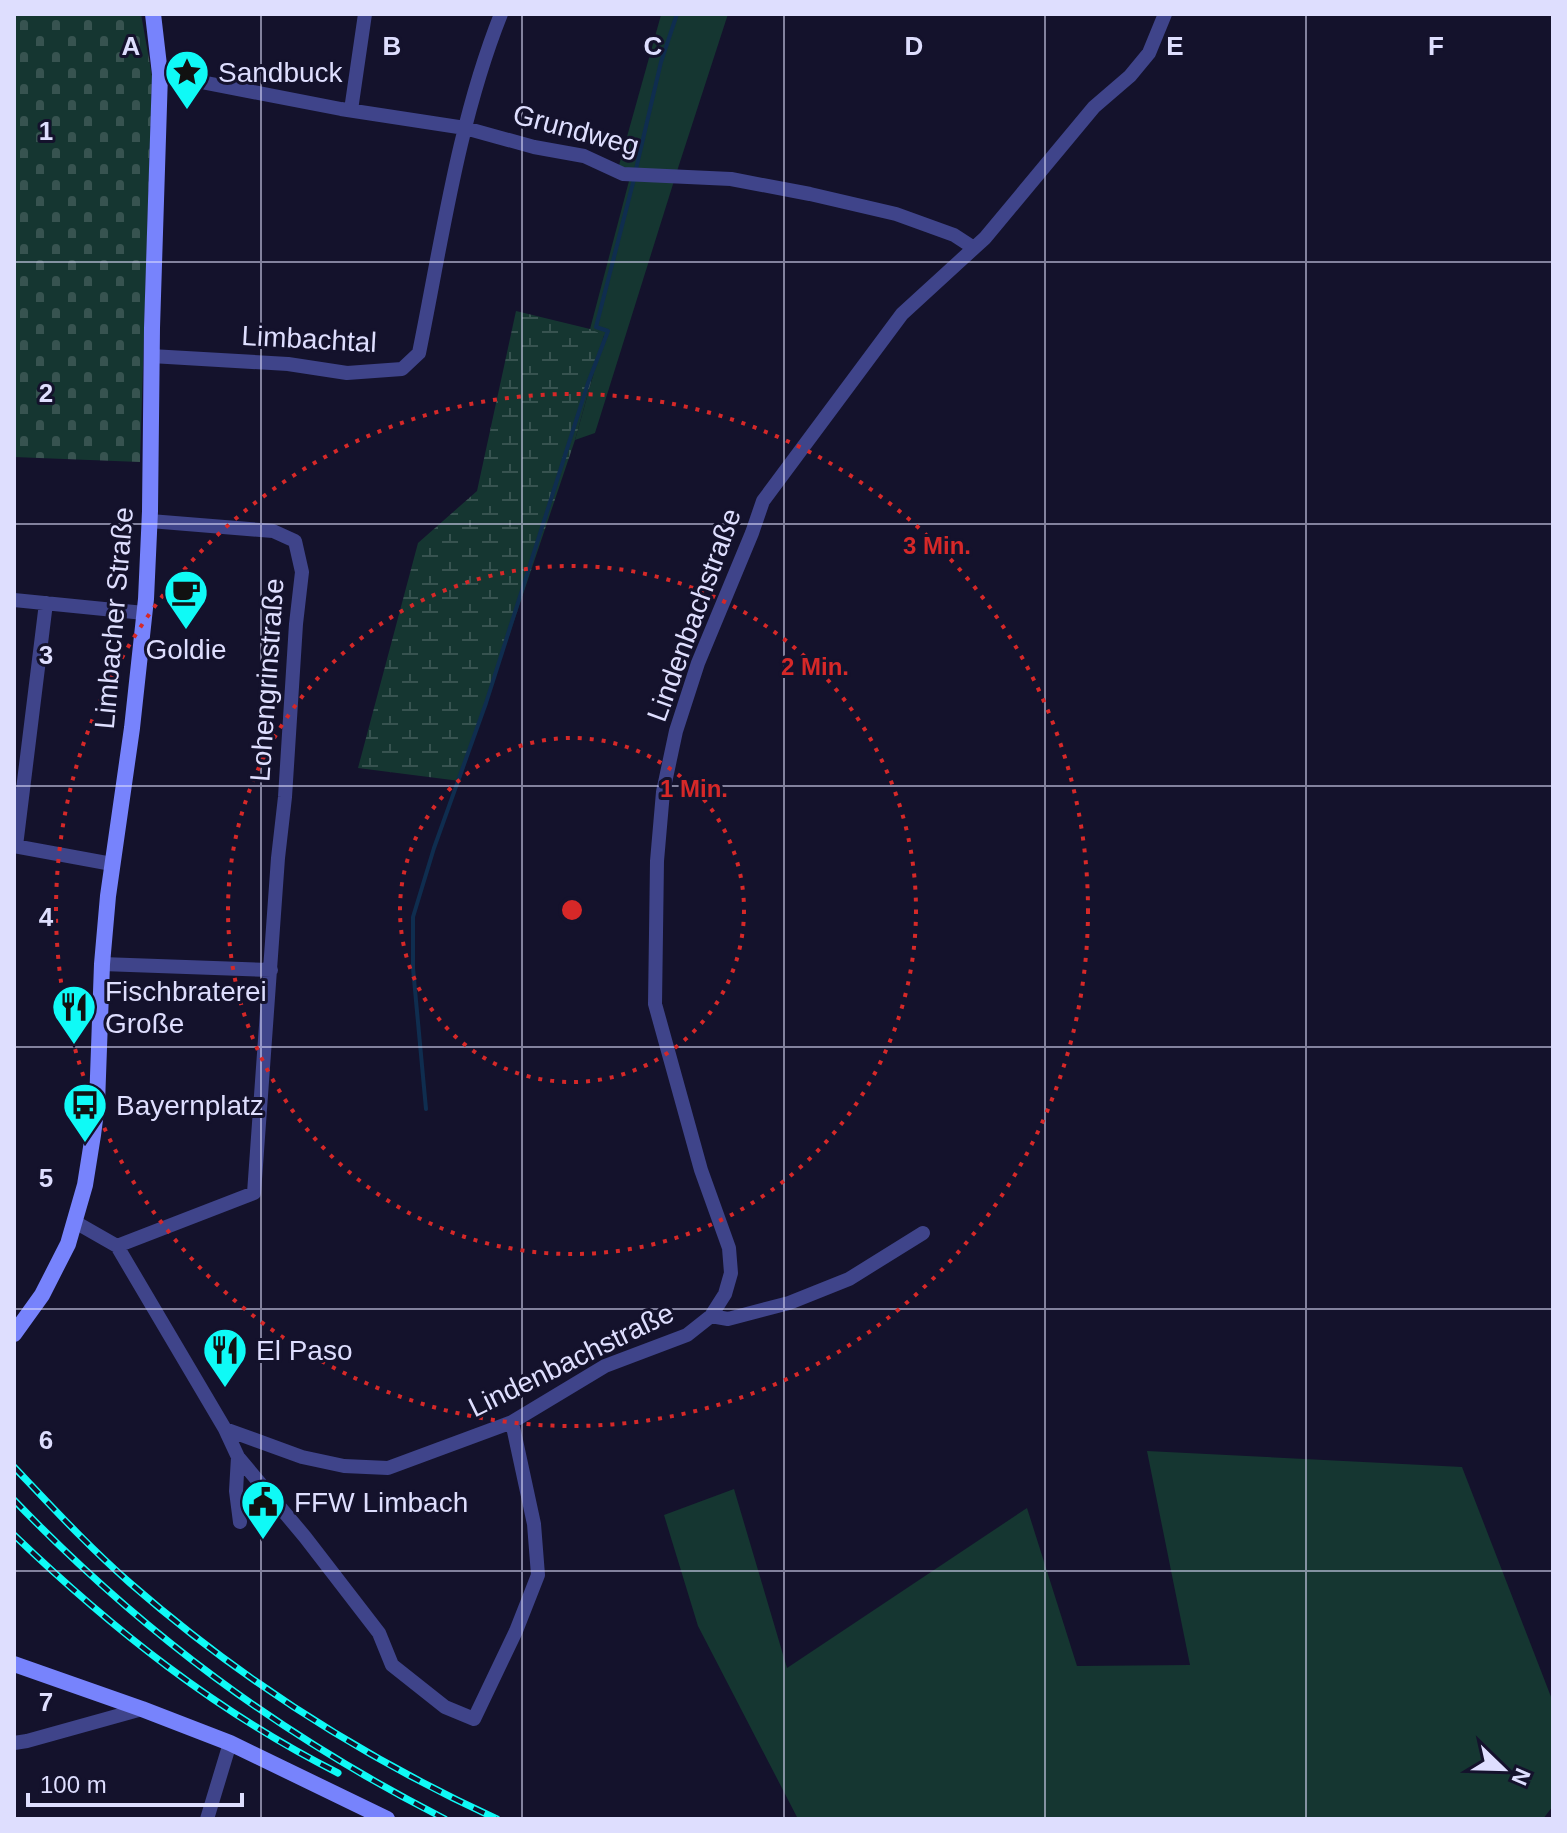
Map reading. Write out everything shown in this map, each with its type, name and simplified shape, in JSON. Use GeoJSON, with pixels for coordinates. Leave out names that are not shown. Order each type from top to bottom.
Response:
{"type":"FeatureCollection","features":[{"type":"Feature","properties":{"kind":"main road","name":"Limbacher Straße"},"geometry":{"type":"LineString","coordinates":[[14,1334],[42,1295],[68,1244],[85,1185],[97,1104],[102,964],[112,864],[132,728],[150,521],[151,356],[160,74],[153,14]]}},
{"type":"Feature","properties":{"kind":"main road"},"geometry":{"type":"LineString","coordinates":[[14,1664],[230,1743],[387,1819]]}},
{"type":"Feature","properties":{"kind":"street"},"geometry":{"type":"LineString","coordinates":[[351,110],[365,14]]}},
{"type":"Feature","properties":{"kind":"street","name":"Limbachtal"},"geometry":{"type":"LineString","coordinates":[[151,356],[288,364],[347,373],[402,369],[419,353],[465,128],[486,51],[501,14]]}},
{"type":"Feature","properties":{"kind":"street","name":"Lindenbachstraße"},"geometry":{"type":"LineString","coordinates":[[225,1429],[302,1457],[344,1466],[388,1468],[512,1422],[605,1366],[687,1335],[711,1316],[725,1294],[731,1273],[729,1248],[701,1170],[655,1004],[657,861],[663,792],[676,731],[698,663],[763,501],[902,314],[985,238],[1094,107],[1130,76],[1149,53],[1165,14]]}},
{"type":"Feature","properties":{"kind":"street","name":"Grundweg"},"geometry":{"type":"LineString","coordinates":[[160,74],[465,128],[534,147],[584,156],[623,174],[731,179],[876,209],[954,235],[974,248]]}},
{"type":"Feature","properties":{"kind":"street","name":"Lohengrinstraße"},"geometry":{"type":"LineString","coordinates":[[117,1246],[254,1193],[302,572],[295,541],[273,531],[150,521]]}},
{"type":"Feature","properties":{"kind":"street"},"geometry":{"type":"LineString","coordinates":[[14,600],[144,613]]}},
{"type":"Feature","properties":{"kind":"street"},"geometry":{"type":"LineString","coordinates":[[46,603],[15,846],[112,864]]}},
{"type":"Feature","properties":{"kind":"street"},"geometry":{"type":"LineString","coordinates":[[102,964],[271,970]]}},
{"type":"Feature","properties":{"kind":"street"},"geometry":{"type":"LineString","coordinates":[[75,1222],[117,1246],[225,1429],[238,1457],[379,1633],[392,1665],[445,1707],[474,1719],[516,1631],[538,1575],[534,1524],[512,1422]]}},
{"type":"Feature","properties":{"kind":"street"},"geometry":{"type":"LineString","coordinates":[[711,1316],[728,1319],[789,1303],[849,1279],[923,1233]]}},
{"type":"Feature","properties":{"kind":"street"},"geometry":{"type":"LineString","coordinates":[[238,1457],[236,1491],[240,1522]]}},
{"type":"Feature","properties":{"kind":"street"},"geometry":{"type":"LineString","coordinates":[[14,1743],[142,1709]]}},
{"type":"Feature","properties":{"kind":"street"},"geometry":{"type":"LineString","coordinates":[[207,1819],[230,1743]]}},
{"type":"Feature","properties":{"kind":"green space"},"geometry":{"type":"Polygon","coordinates":[[[14,14],[141,14],[152,76],[140,462],[14,457],[14,14]]]}},
{"type":"Feature","properties":{"kind":"green space"},"geometry":{"type":"Polygon","coordinates":[[[659,14],[728,14],[595,433],[575,440],[604,336],[590,329],[629,181],[616,176],[659,14]]]}},
{"type":"Feature","properties":{"kind":"green space"},"geometry":{"type":"Polygon","coordinates":[[[516,311],[604,335],[575,440],[460,781],[358,768],[418,543],[477,491],[516,311]]]}},
{"type":"Feature","properties":{"kind":"green space"},"geometry":{"type":"Polygon","coordinates":[[[1147,1451],[1462,1467],[1553,1702],[1553,1806],[1543,1819],[798,1819],[698,1626],[664,1515],[734,1489],[787,1668],[1027,1508],[1077,1666],[1190,1665],[1147,1451]]]}},
{"type":"Feature","properties":{"kind":"waterway"},"geometry":{"type":"LineString","coordinates":[[636,169],[661,62],[677,14]]}},
{"type":"Feature","properties":{"kind":"waterway"},"geometry":{"type":"LineString","coordinates":[[426,1109],[413,968],[413,917],[434,848],[486,703],[588,383],[608,331],[596,327],[634,179]]}},
{"type":"Feature","properties":{"kind":"railway"},"geometry":{"type":"LineString","coordinates":[[14,1467],[115,1569],[215,1652],[351,1743],[497,1819]]}},
{"type":"Feature","properties":{"kind":"railway"},"geometry":{"type":"LineString","coordinates":[[14,1500],[112,1594],[216,1678],[326,1752],[445,1819]]}},
{"type":"Feature","properties":{"kind":"railway"},"geometry":{"type":"LineString","coordinates":[[14,1535],[89,1603],[167,1666],[250,1723],[338,1773]]}},
{"type":"Feature","properties":{"kind":"place","name":"Sandbuck"},"geometry":{"type":"Point","coordinates":[187,111]}},
{"type":"Feature","properties":{"kind":"place","name":"Goldie"},"geometry":{"type":"Point","coordinates":[186,631]}},
{"type":"Feature","properties":{"kind":"place","name":"Fischbraterei Große"},"geometry":{"type":"Point","coordinates":[74,1046]}},
{"type":"Feature","properties":{"kind":"place","name":"Bayernplatz"},"geometry":{"type":"Point","coordinates":[85,1144]}},
{"type":"Feature","properties":{"kind":"place","name":"El Paso"},"geometry":{"type":"Point","coordinates":[225,1389]}},
{"type":"Feature","properties":{"kind":"place","name":"FFW Limbach"},"geometry":{"type":"Point","coordinates":[263,1541]}}]}
